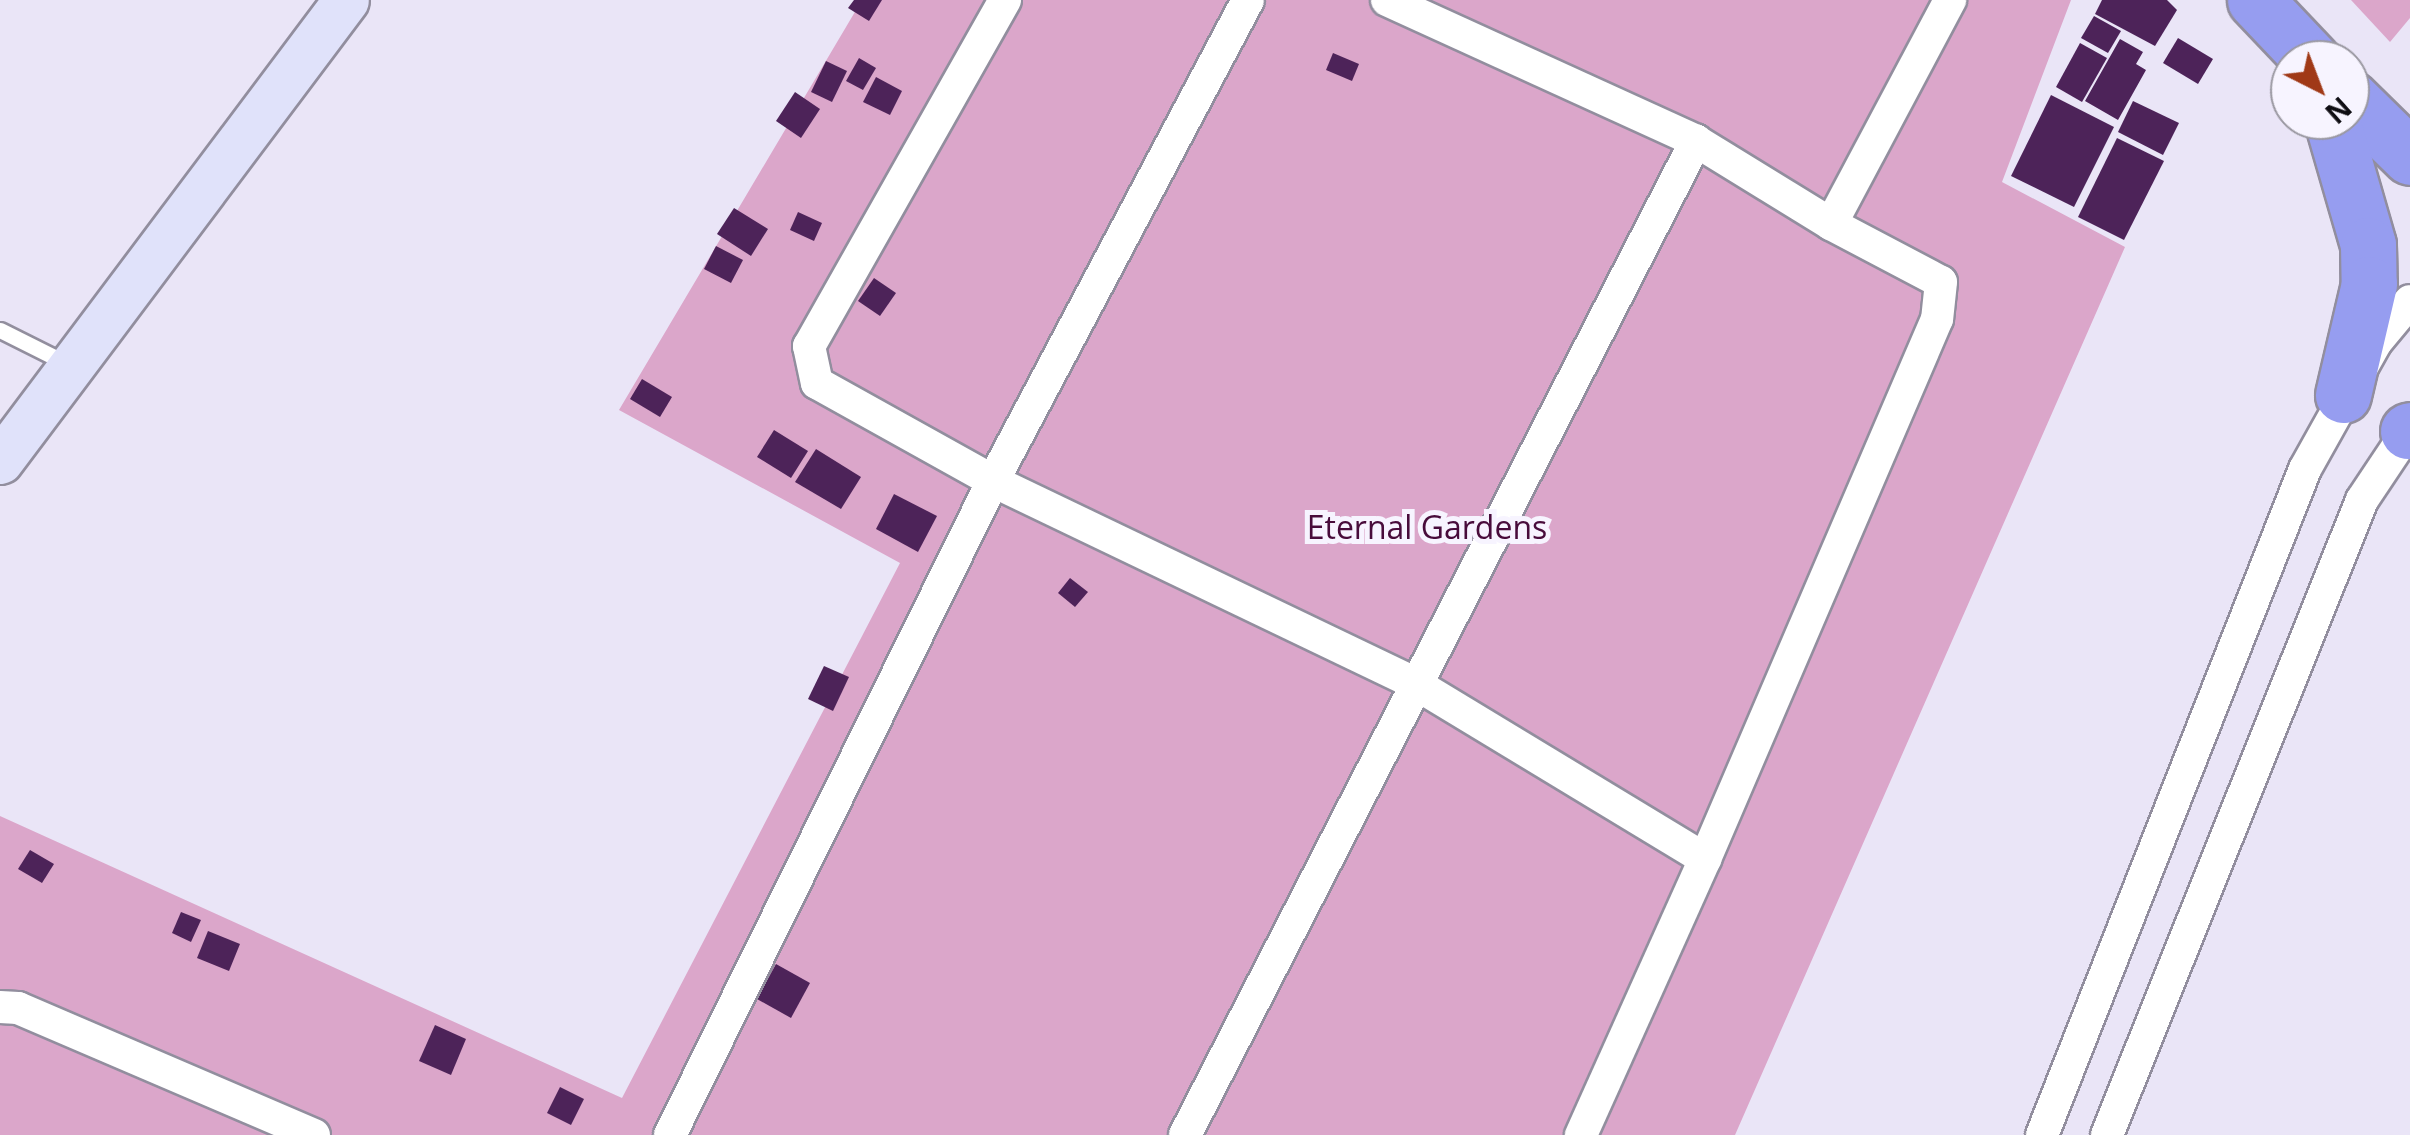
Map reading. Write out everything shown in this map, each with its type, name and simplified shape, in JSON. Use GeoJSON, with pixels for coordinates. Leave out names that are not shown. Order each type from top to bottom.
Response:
{"type":"FeatureCollection","features":[{"type":"Feature","properties":{"kind":"highway"},"geometry":{"type":"LineString","coordinates":[[2255,0],[2293,40]]}},
{"type":"Feature","properties":{"kind":"highway"},"geometry":{"type":"LineString","coordinates":[[2370,114],[2404,140]]}},
{"type":"Feature","properties":{"kind":"highway"},"geometry":{"type":"LineString","coordinates":[[2338,140],[2368,245],[2369,284],[2344,395]]}},
{"type":"Feature","properties":{"kind":"street"},"geometry":{"type":"LineString","coordinates":[[0,460],[346,0]]}},
{"type":"Feature","properties":{"kind":"street"},"geometry":{"type":"LineString","coordinates":[[1004,0],[809,346],[816,383],[993,481],[1416,684],[1705,860]]}},
{"type":"Feature","properties":{"kind":"street"},"geometry":{"type":"LineString","coordinates":[[670,1135],[993,481],[1248,0]]}},
{"type":"Feature","properties":{"kind":"street"},"geometry":{"type":"LineString","coordinates":[[1387,0],[1696,141],[1830,224],[1941,282],[1937,318],[1705,860],[1581,1135]]}},
{"type":"Feature","properties":{"kind":"street"},"geometry":{"type":"LineString","coordinates":[[1830,224],[1950,0]]}},
{"type":"Feature","properties":{"kind":"street"},"geometry":{"type":"LineString","coordinates":[[1186,1135],[1696,141]]}},
{"type":"Feature","properties":{"kind":"street"},"geometry":{"type":"LineString","coordinates":[[2042,1135],[2305,469],[2376,342],[2410,301]]}},
{"type":"Feature","properties":{"kind":"street"},"geometry":{"type":"LineString","coordinates":[[2107,1135],[2362,500],[2409,429]]}},
{"type":"Feature","properties":{"kind":"street"},"geometry":{"type":"LineString","coordinates":[[0,1007],[18,1008],[314,1135]]}},
{"type":"Feature","properties":{"kind":"lane"},"geometry":{"type":"LineString","coordinates":[[0,330],[72,366]]}},
{"type":"Feature","properties":{"kind":"green space","name":"Eternal Gardens"},"geometry":{"type":"Polygon","coordinates":[[[862,0],[2071,0],[2002,182],[2125,247],[1735,1135],[0,1135],[0,816],[622,1098],[900,563],[619,410],[862,0]]]}},
{"type":"Feature","properties":{"kind":"green space"},"geometry":{"type":"Polygon","coordinates":[[[2351,0],[2410,0],[2410,18],[2390,42],[2351,0]]]}},
{"type":"Feature","properties":{"kind":"building"},"geometry":{"type":"Polygon","coordinates":[[[854,0],[882,0],[869,21],[848,8],[854,0]]]}},
{"type":"Feature","properties":{"kind":"building"},"geometry":{"type":"Polygon","coordinates":[[[2102,0],[2167,0],[2177,10],[2155,46],[2095,14],[2102,0]]]}},
{"type":"Feature","properties":{"kind":"building"},"geometry":{"type":"Polygon","coordinates":[[[2094,16],[2121,31],[2108,53],[2081,38],[2094,16]]]}},
{"type":"Feature","properties":{"kind":"building"},"geometry":{"type":"Polygon","coordinates":[[[2178,38],[2213,59],[2198,84],[2163,63],[2178,38]]]}},
{"type":"Feature","properties":{"kind":"building"},"geometry":{"type":"Polygon","coordinates":[[[2120,39],[2143,52],[2136,64],[2146,70],[2118,120],[2085,101],[2120,39]]]}},
{"type":"Feature","properties":{"kind":"building"},"geometry":{"type":"Polygon","coordinates":[[[2080,43],[2107,58],[2082,102],[2056,87],[2080,43]]]}},
{"type":"Feature","properties":{"kind":"building"},"geometry":{"type":"Polygon","coordinates":[[[1333,53],[1359,64],[1352,81],[1326,70],[1333,53]]]}},
{"type":"Feature","properties":{"kind":"building"},"geometry":{"type":"Polygon","coordinates":[[[859,58],[876,68],[863,90],[846,81],[859,58]]]}},
{"type":"Feature","properties":{"kind":"building"},"geometry":{"type":"Polygon","coordinates":[[[826,61],[847,71],[832,102],[811,92],[826,61]]]}},
{"type":"Feature","properties":{"kind":"building"},"geometry":{"type":"Polygon","coordinates":[[[876,77],[902,91],[890,115],[863,102],[876,77]]]}},
{"type":"Feature","properties":{"kind":"building"},"geometry":{"type":"Polygon","coordinates":[[[795,92],[820,109],[801,138],[776,121],[795,92]]]}},
{"type":"Feature","properties":{"kind":"building"},"geometry":{"type":"Polygon","coordinates":[[[2051,95],[2114,127],[2074,207],[2011,176],[2051,95]]]}},
{"type":"Feature","properties":{"kind":"building"},"geometry":{"type":"Polygon","coordinates":[[[2133,101],[2179,123],[2163,155],[2118,132],[2133,101]]]}},
{"type":"Feature","properties":{"kind":"building"},"geometry":{"type":"Polygon","coordinates":[[[2117,138],[2164,161],[2124,240],[2078,217],[2117,138]]]}},
{"type":"Feature","properties":{"kind":"building"},"geometry":{"type":"Polygon","coordinates":[[[734,208],[768,229],[751,256],[717,234],[734,208]]]}},
{"type":"Feature","properties":{"kind":"building"},"geometry":{"type":"Polygon","coordinates":[[[798,212],[822,223],[814,241],[790,230],[798,212]]]}},
{"type":"Feature","properties":{"kind":"building"},"geometry":{"type":"Polygon","coordinates":[[[716,246],[743,260],[731,283],[704,269],[716,246]]]}},
{"type":"Feature","properties":{"kind":"building"},"geometry":{"type":"Polygon","coordinates":[[[874,278],[896,293],[880,316],[858,301],[874,278]]]}},
{"type":"Feature","properties":{"kind":"building"},"geometry":{"type":"Polygon","coordinates":[[[642,379],[672,397],[660,417],[630,399],[642,379]]]}},
{"type":"Feature","properties":{"kind":"building"},"geometry":{"type":"Polygon","coordinates":[[[774,430],[808,451],[791,478],[757,457],[774,430]]]}},
{"type":"Feature","properties":{"kind":"building"},"geometry":{"type":"Polygon","coordinates":[[[816,449],[861,477],[841,509],[795,482],[816,449]]]}},
{"type":"Feature","properties":{"kind":"building"},"geometry":{"type":"Polygon","coordinates":[[[894,494],[937,516],[918,552],[876,529],[894,494]]]}},
{"type":"Feature","properties":{"kind":"building"},"geometry":{"type":"Polygon","coordinates":[[[1070,578],[1088,592],[1075,607],[1058,593],[1070,578]]]}},
{"type":"Feature","properties":{"kind":"building"},"geometry":{"type":"Polygon","coordinates":[[[824,666],[849,677],[833,711],[808,699],[824,666]]]}},
{"type":"Feature","properties":{"kind":"building"},"geometry":{"type":"Polygon","coordinates":[[[30,850],[54,864],[42,883],[18,869],[30,850]]]}},
{"type":"Feature","properties":{"kind":"building"},"geometry":{"type":"Polygon","coordinates":[[[181,912],[201,920],[191,942],[172,933],[181,912]]]}},
{"type":"Feature","properties":{"kind":"building"},"geometry":{"type":"Polygon","coordinates":[[[208,931],[240,944],[229,971],[197,958],[208,931]]]}},
{"type":"Feature","properties":{"kind":"building"},"geometry":{"type":"Polygon","coordinates":[[[776,964],[810,983],[791,1018],[757,999],[776,964]]]}},
{"type":"Feature","properties":{"kind":"building"},"geometry":{"type":"Polygon","coordinates":[[[435,1025],[466,1039],[451,1075],[419,1061],[435,1025]]]}},
{"type":"Feature","properties":{"kind":"building"},"geometry":{"type":"Polygon","coordinates":[[[560,1087],[584,1099],[571,1125],[547,1113],[560,1087]]]}}]}
